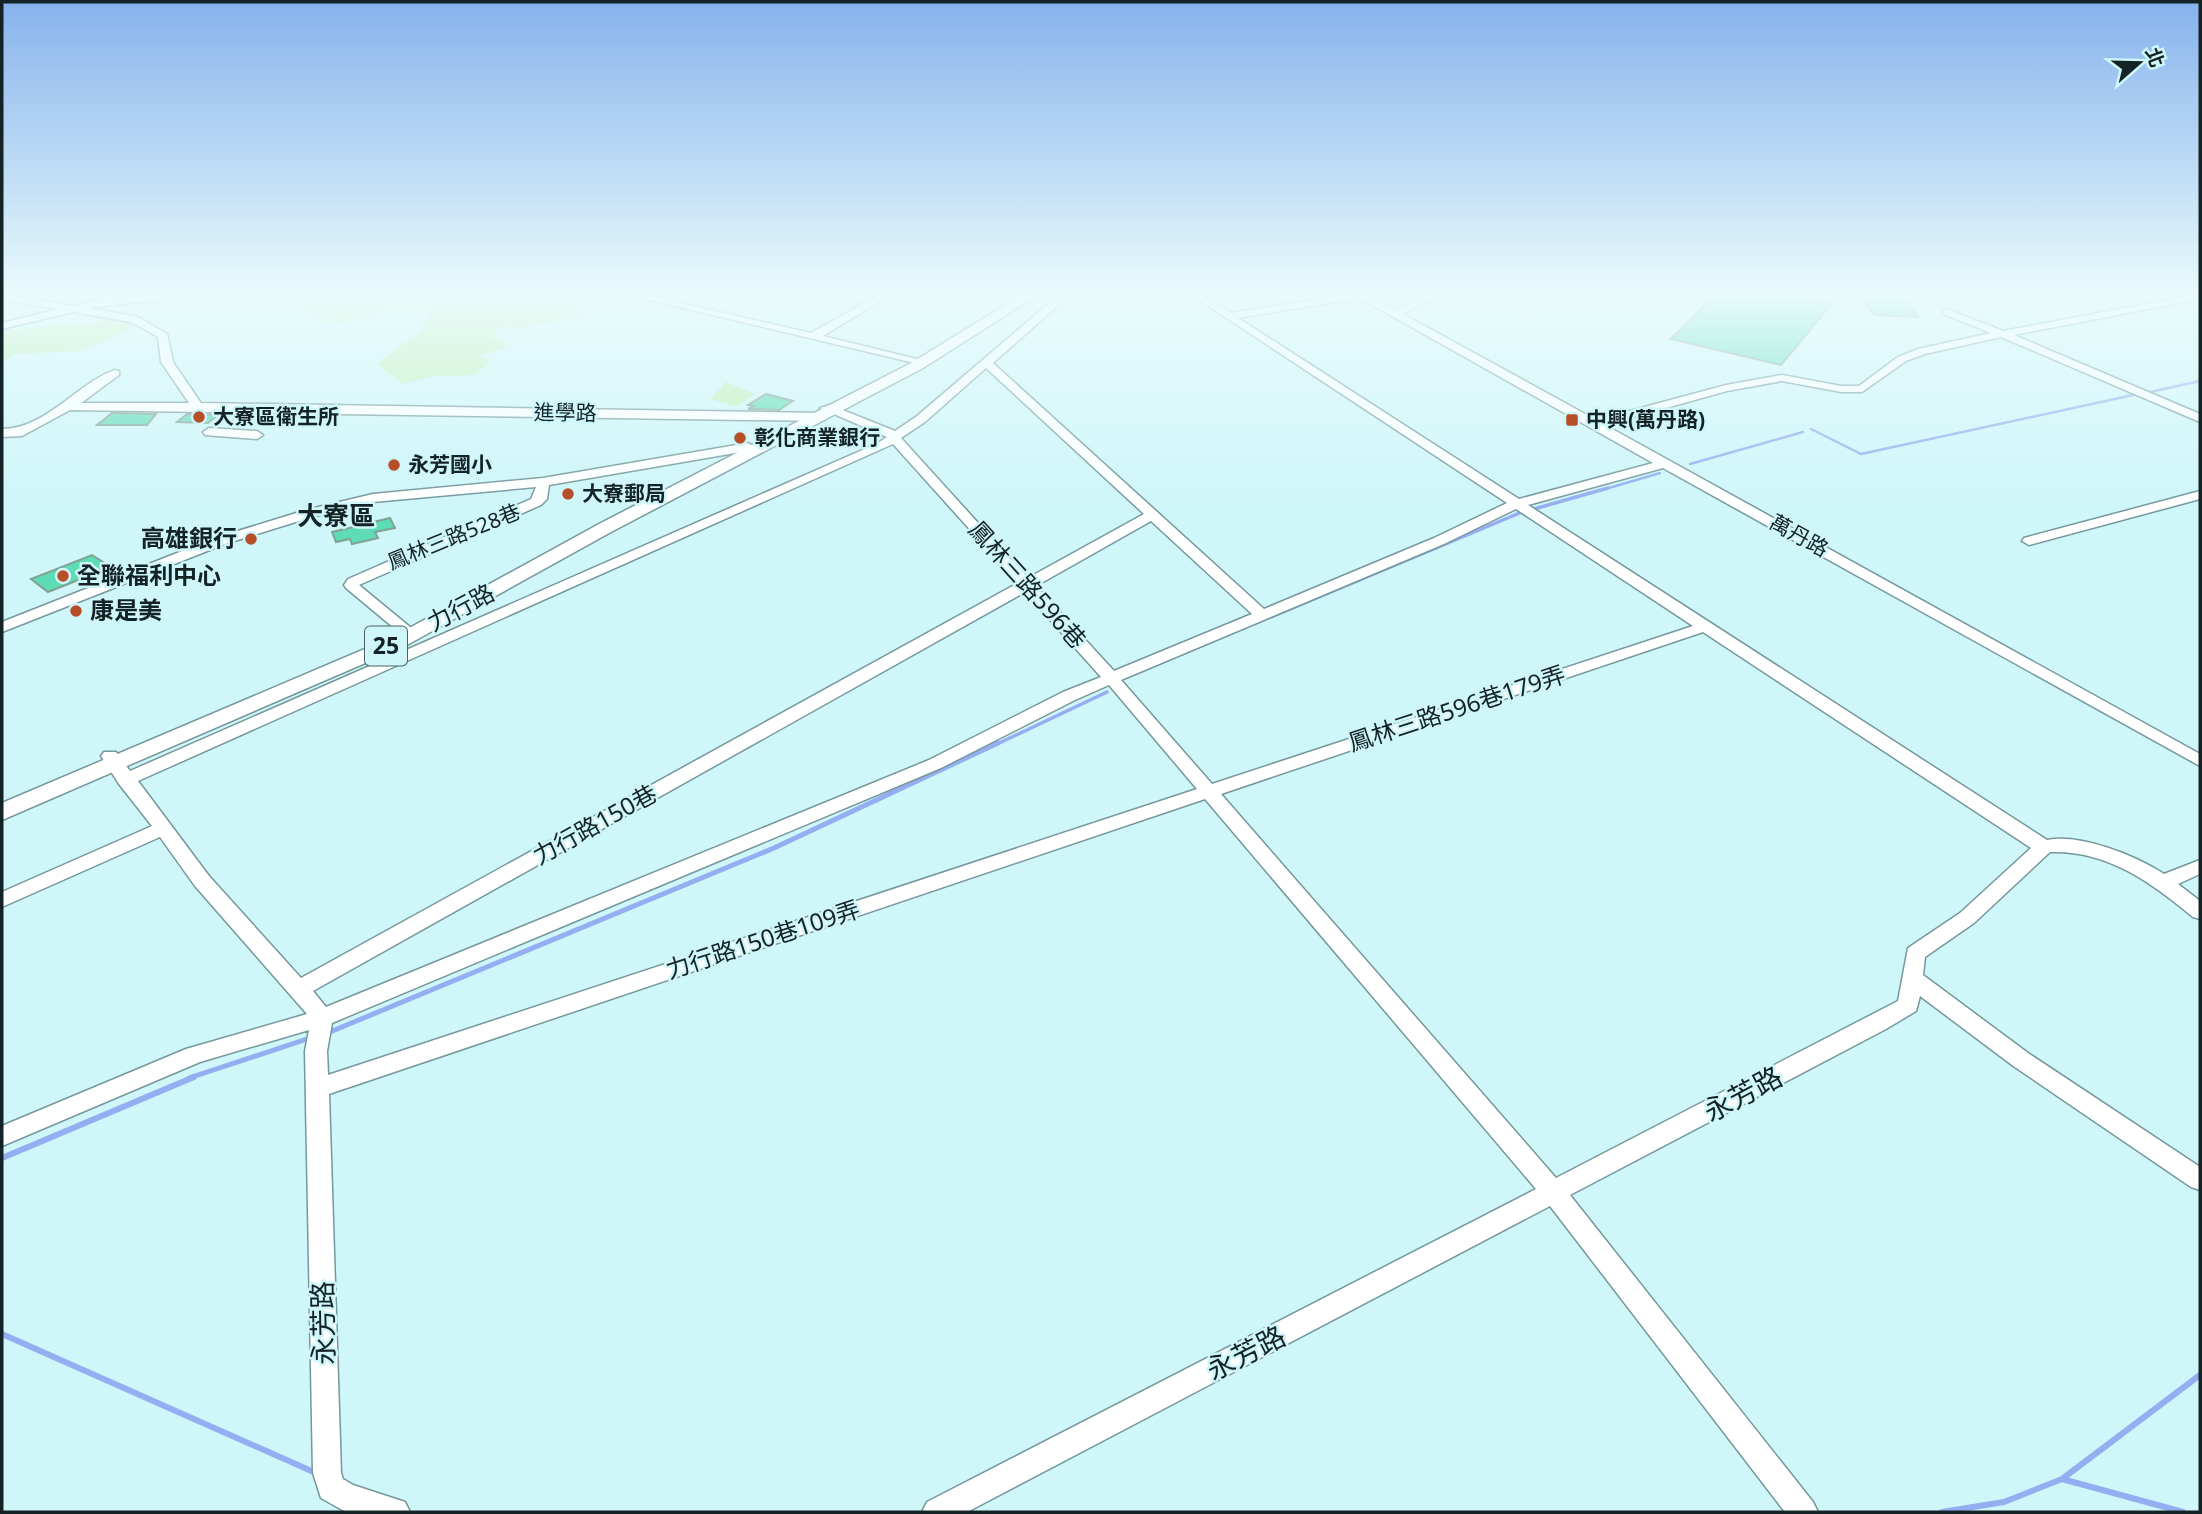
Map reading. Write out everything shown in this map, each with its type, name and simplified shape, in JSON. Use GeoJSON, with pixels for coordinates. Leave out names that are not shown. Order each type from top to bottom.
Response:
{"type":"FeatureCollection","features":[{"type":"Feature","properties":{"kind":"main road","name":"25"},"geometry":{"type":"LineString","coordinates":[[752,448],[824,413],[912,365]]}},
{"type":"Feature","properties":{"kind":"main road","name":"力行路"},"geometry":{"type":"LineString","coordinates":[[2,812],[117,767],[407,632],[752,448]]}},
{"type":"Feature","properties":{"kind":"main road","name":"力行路"},"geometry":{"type":"LineString","coordinates":[[2,803],[117,767]]}},
{"type":"Feature","properties":{"kind":"street"},"geometry":{"type":"LineString","coordinates":[[169,365],[197,407]]}},
{"type":"Feature","properties":{"kind":"street"},"geometry":{"type":"LineString","coordinates":[[318,1088],[316,1051],[322,1018],[202,881],[160,829],[117,767],[880,447],[921,419],[983,365]]}},
{"type":"Feature","properties":{"kind":"street"},"geometry":{"type":"LineString","coordinates":[[989,365],[1263,615]]}},
{"type":"Feature","properties":{"kind":"street"},"geometry":{"type":"LineString","coordinates":[[1304,365],[2045,847],[2053,845],[2106,853],[2127,861],[2163,882],[2200,912]]}},
{"type":"Feature","properties":{"kind":"street","name":"萬丹路"},"geometry":{"type":"LineString","coordinates":[[1487,365],[2200,761]]}},
{"type":"Feature","properties":{"kind":"street"},"geometry":{"type":"LineString","coordinates":[[1596,424],[1726,388],[1768,380],[1788,378],[1841,389],[1862,389],[1894,365]]}},
{"type":"Feature","properties":{"kind":"street"},"geometry":{"type":"LineString","coordinates":[[2074,365],[2200,418]]}},
{"type":"Feature","properties":{"kind":"street"},"geometry":{"type":"LineString","coordinates":[[2,433],[18,433],[68,406],[115,373]]}},
{"type":"Feature","properties":{"kind":"street","name":"進學路"},"geometry":{"type":"LineString","coordinates":[[68,406],[824,413]]}},
{"type":"Feature","properties":{"kind":"street","name":"鳳林三路596巷"},"geometry":{"type":"LineString","coordinates":[[824,413],[890,432],[1111,678],[1208,791]]}},
{"type":"Feature","properties":{"kind":"street"},"geometry":{"type":"LineString","coordinates":[[209,432],[257,436]]}},
{"type":"Feature","properties":{"kind":"street"},"geometry":{"type":"LineString","coordinates":[[2,627],[220,541],[311,513],[373,498],[543,482],[752,448]]}},
{"type":"Feature","properties":{"kind":"street"},"geometry":{"type":"LineString","coordinates":[[2,1136],[194,1055],[322,1018],[935,764],[1111,678],[1440,541],[1518,503],[1667,463]]}},
{"type":"Feature","properties":{"kind":"street","name":"鳳林三路528巷"},"geometry":{"type":"LineString","coordinates":[[407,632],[351,585],[353,582],[536,502],[540,499],[543,482]]}},
{"type":"Feature","properties":{"kind":"street"},"geometry":{"type":"LineString","coordinates":[[2029,541],[2200,495]]}},
{"type":"Feature","properties":{"kind":"street","name":"力行路150巷"},"geometry":{"type":"LineString","coordinates":[[299,989],[1152,515]]}},
{"type":"Feature","properties":{"kind":"street","name":"鳳林三路596巷179弄"},"geometry":{"type":"LineString","coordinates":[[1208,791],[1706,626]]}},
{"type":"Feature","properties":{"kind":"street"},"geometry":{"type":"LineString","coordinates":[[1208,791],[1555,1194],[1803,1512]]}},
{"type":"Feature","properties":{"kind":"street","name":"力行路150巷109弄"},"geometry":{"type":"LineString","coordinates":[[318,1088],[1208,791]]}},
{"type":"Feature","properties":{"kind":"street"},"geometry":{"type":"LineString","coordinates":[[2,900],[160,829]]}},
{"type":"Feature","properties":{"kind":"street","name":"永芳路"},"geometry":{"type":"LineString","coordinates":[[937,1512],[1555,1194],[1908,1005],[1913,979],[1912,957],[1915,953],[1967,918],[2045,847]]}},
{"type":"Feature","properties":{"kind":"street"},"geometry":{"type":"LineString","coordinates":[[2163,882],[2200,867]]}},
{"type":"Feature","properties":{"kind":"street"},"geometry":{"type":"LineString","coordinates":[[1913,979],[2020,1059],[2200,1181]]}},
{"type":"Feature","properties":{"kind":"street","name":"永芳路"},"geometry":{"type":"LineString","coordinates":[[318,1088],[327,1473],[331,1488],[346,1498],[395,1512]]}},
{"type":"Feature","properties":{"kind":"green space"},"geometry":{"type":"Polygon","coordinates":[[[378,365],[487,365],[475,375],[434,376],[403,384],[378,365]]]}},
{"type":"Feature","properties":{"kind":"green space"},"geometry":{"type":"Polygon","coordinates":[[[726,382],[755,394],[737,406],[710,399],[726,382]]]}},
{"type":"Feature","properties":{"kind":"building"},"geometry":{"type":"Polygon","coordinates":[[[766,394],[793,401],[779,410],[748,409],[754,406],[748,405],[766,394]]]}},
{"type":"Feature","properties":{"kind":"building"},"geometry":{"type":"Polygon","coordinates":[[[112,413],[156,414],[147,425],[97,425],[112,413]]]}},
{"type":"Feature","properties":{"kind":"building","name":"大寮區衛生所"},"geometry":{"type":"Polygon","coordinates":[[[187,414],[218,415],[208,423],[177,422],[187,414]]]}},
{"type":"Feature","properties":{"kind":"building"},"geometry":{"type":"Polygon","coordinates":[[[390,518],[395,528],[375,532],[378,538],[352,544],[350,539],[336,542],[332,532],[390,518]]]}},
{"type":"Feature","properties":{"kind":"building","name":"全聯福利中心"},"geometry":{"type":"Polygon","coordinates":[[[92,555],[111,567],[48,592],[31,579],[92,555]]]}},
{"type":"Feature","properties":{"kind":"waterway"},"geometry":{"type":"LineString","coordinates":[[2150,392],[2200,381]]}},
{"type":"Feature","properties":{"kind":"waterway"},"geometry":{"type":"LineString","coordinates":[[1811,429],[1861,454],[2133,395]]}},
{"type":"Feature","properties":{"kind":"waterway"},"geometry":{"type":"LineString","coordinates":[[1690,464],[1803,432]]}},
{"type":"Feature","properties":{"kind":"waterway"},"geometry":{"type":"LineString","coordinates":[[1602,490],[1660,473]]}},
{"type":"Feature","properties":{"kind":"waterway"},"geometry":{"type":"LineString","coordinates":[[1534,509],[1608,488]]}},
{"type":"Feature","properties":{"kind":"waterway"},"geometry":{"type":"LineString","coordinates":[[1151,667],[1522,512]]}},
{"type":"Feature","properties":{"kind":"waterway"},"geometry":{"type":"LineString","coordinates":[[995,745],[1107,692]]}},
{"type":"Feature","properties":{"kind":"waterway"},"geometry":{"type":"LineString","coordinates":[[325,1034],[774,848],[998,743]]}},
{"type":"Feature","properties":{"kind":"waterway"},"geometry":{"type":"LineString","coordinates":[[189,1078],[310,1038]]}},
{"type":"Feature","properties":{"kind":"waterway"},"geometry":{"type":"LineString","coordinates":[[2,1158],[194,1077]]}},
{"type":"Feature","properties":{"kind":"waterway"},"geometry":{"type":"LineString","coordinates":[[2,1334],[316,1473]]}},
{"type":"Feature","properties":{"kind":"waterway"},"geometry":{"type":"LineString","coordinates":[[2062,1479],[2200,1375]]}},
{"type":"Feature","properties":{"kind":"waterway"},"geometry":{"type":"LineString","coordinates":[[1942,1512],[2004,1502],[2062,1479]]}},
{"type":"Feature","properties":{"kind":"waterway"},"geometry":{"type":"LineString","coordinates":[[2062,1479],[2183,1512]]}},
{"type":"Feature","properties":{"kind":"place","name":"大寮區衛生所"},"geometry":{"type":"Point","coordinates":[199,417]}},
{"type":"Feature","properties":{"kind":"place","name":"中興(萬丹路)"},"geometry":{"type":"Point","coordinates":[1572,420]}},
{"type":"Feature","properties":{"kind":"place","name":"彰化商業銀行"},"geometry":{"type":"Point","coordinates":[740,438]}},
{"type":"Feature","properties":{"kind":"place","name":"永芳國小"},"geometry":{"type":"Point","coordinates":[394,465]}},
{"type":"Feature","properties":{"kind":"place","name":"大寮郵局"},"geometry":{"type":"Point","coordinates":[568,494]}},
{"type":"Feature","properties":{"kind":"place","name":"高雄銀行"},"geometry":{"type":"Point","coordinates":[251,539]}},
{"type":"Feature","properties":{"kind":"place","name":"全聯福利中心"},"geometry":{"type":"Point","coordinates":[63,576]}},
{"type":"Feature","properties":{"kind":"place","name":"康是美"},"geometry":{"type":"Point","coordinates":[76,611]}},
{"type":"Feature","properties":{"kind":"district","name":"大寮區"},"geometry":{"type":"Point","coordinates":[336,516]}}]}
